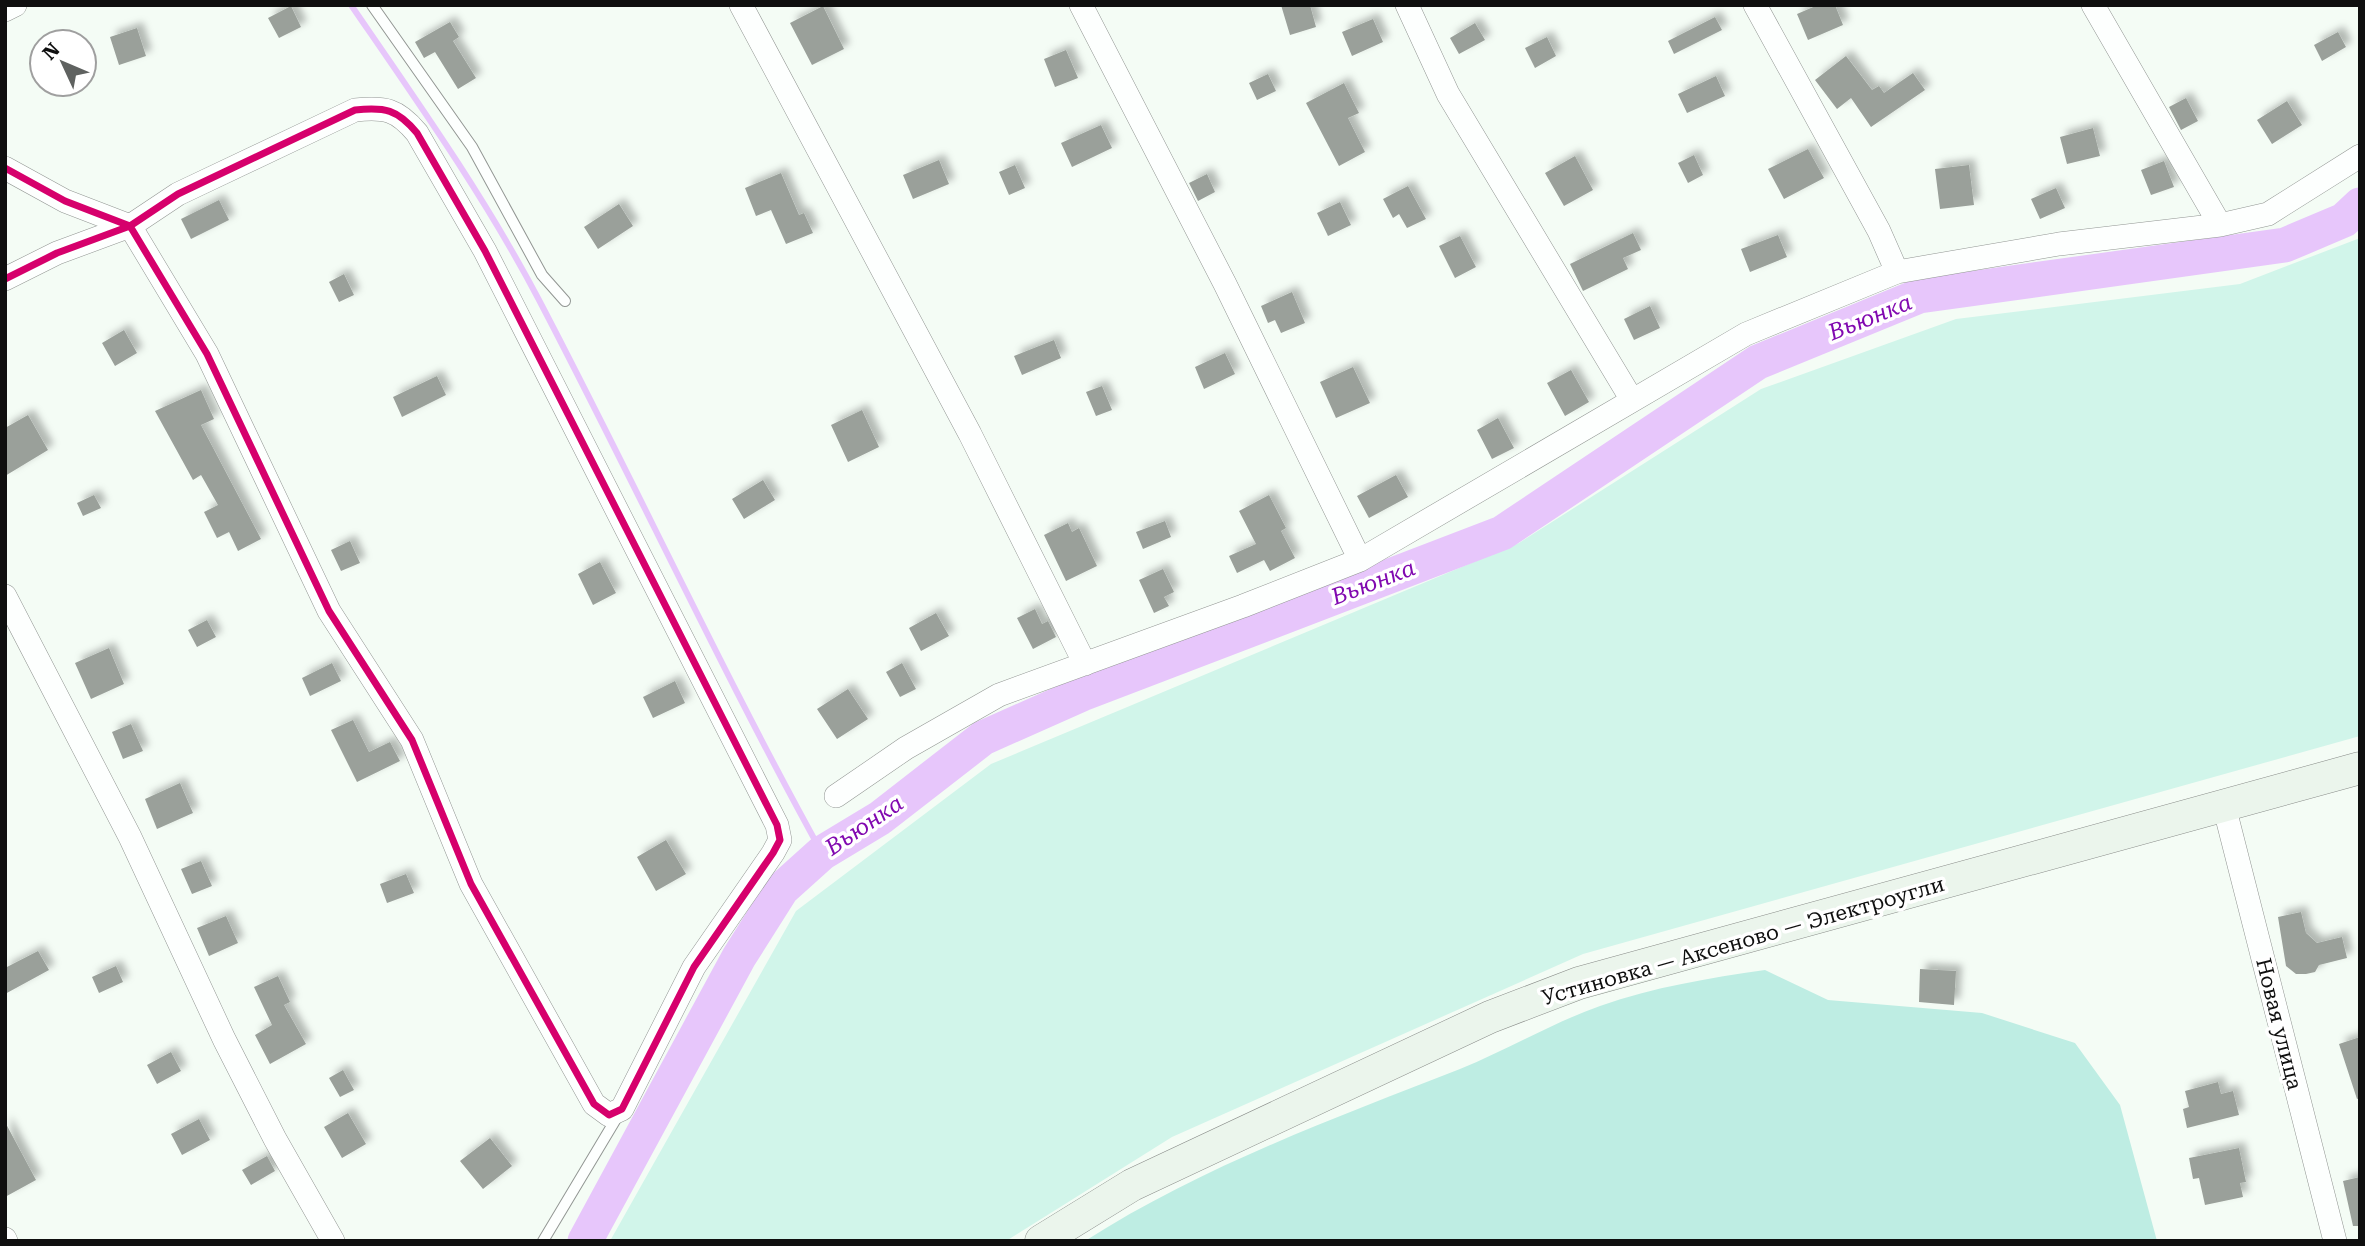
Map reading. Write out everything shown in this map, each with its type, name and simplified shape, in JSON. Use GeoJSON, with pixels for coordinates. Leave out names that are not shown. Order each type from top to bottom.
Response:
{"type":"FeatureCollection","features":[{"type":"Feature","properties":{"kind":"main road","name":"Устиновка — Аксеново — Электроугли"},"geometry":{"type":"LineString","coordinates":[[1041,1241],[1132,1185],[1490,1017],[1579,983],[2360,768]]}},
{"type":"Feature","properties":{"kind":"street"},"geometry":{"type":"LineString","coordinates":[[741,5],[970,434],[1084,664]]}},
{"type":"Feature","properties":{"kind":"street"},"geometry":{"type":"LineString","coordinates":[[1081,5],[1225,284],[1360,560]]}},
{"type":"Feature","properties":{"kind":"street"},"geometry":{"type":"LineString","coordinates":[[1407,5],[1448,94],[1632,400]]}},
{"type":"Feature","properties":{"kind":"street"},"geometry":{"type":"LineString","coordinates":[[1755,5],[1879,231],[1897,272]]}},
{"type":"Feature","properties":{"kind":"street"},"geometry":{"type":"LineString","coordinates":[[2092,5],[2220,225]]}},
{"type":"Feature","properties":{"kind":"street"},"geometry":{"type":"LineString","coordinates":[[5,168],[65,201],[130,226],[206,354],[329,611],[412,740],[471,884],[594,1104],[609,1115],[622,1109],[694,967],[780,840],[771,813],[485,251],[417,133],[403,116],[380,108],[355,110],[178,194],[130,226],[57,253],[5,279]]}},
{"type":"Feature","properties":{"kind":"street"},"geometry":{"type":"LineString","coordinates":[[836,796],[906,748],[999,695],[1360,560],[1746,334],[1897,272],[2059,244],[2220,225],[2268,214],[2360,156]]}},
{"type":"Feature","properties":{"kind":"street"},"geometry":{"type":"LineString","coordinates":[[5,596],[130,837],[247,1083],[333,1241]]}},
{"type":"Feature","properties":{"kind":"street","name":"Новая улица"},"geometry":{"type":"LineString","coordinates":[[2224,806],[2335,1241]]}},
{"type":"Feature","properties":{"kind":"lane"},"geometry":{"type":"LineString","coordinates":[[372,5],[472,147],[542,275],[565,301]]}},
{"type":"Feature","properties":{"kind":"lane"},"geometry":{"type":"LineString","coordinates":[[543,1241],[622,1109]]}},
{"type":"Feature","properties":{"kind":"shaded area"},"geometry":{"type":"Polygon","coordinates":[[[2360,238],[2360,736],[1583,954],[1172,1137],[1006,1241],[610,1241],[796,911],[991,764],[1519,543],[1761,389],[1956,319],[2240,284],[2360,238]]]}},
{"type":"Feature","properties":{"kind":"shaded area"},"geometry":{"type":"Polygon","coordinates":[[[1765,970],[1828,1000],[1982,1013],[2075,1043],[2120,1105],[2157,1241],[1085,1241],[1129,1214],[1221,1167],[1478,1062],[1582,1013],[1661,988],[1765,970]]]}},
{"type":"Feature","properties":{"kind":"building"},"geometry":{"type":"Polygon","coordinates":[[[1281,5],[1310,5],[1316,27],[1290,35],[1281,5]]]}},
{"type":"Feature","properties":{"kind":"building"},"geometry":{"type":"Polygon","coordinates":[[[1818,5],[1835,5],[1843,25],[1808,40],[1797,14],[1818,5]]]}},
{"type":"Feature","properties":{"kind":"building"},"geometry":{"type":"Polygon","coordinates":[[[291,6],[301,27],[279,38],[268,18],[291,6]]]}},
{"type":"Feature","properties":{"kind":"building"},"geometry":{"type":"Polygon","coordinates":[[[823,6],[844,49],[812,65],[790,23],[823,6]]]}},
{"type":"Feature","properties":{"kind":"building"},"geometry":{"type":"Polygon","coordinates":[[[1715,17],[1722,30],[1674,54],[1668,41],[1715,17]]]}},
{"type":"Feature","properties":{"kind":"building"},"geometry":{"type":"Polygon","coordinates":[[[1373,19],[1383,42],[1352,56],[1342,32],[1373,19]]]}},
{"type":"Feature","properties":{"kind":"building"},"geometry":{"type":"Polygon","coordinates":[[[450,22],[459,37],[453,41],[476,78],[458,89],[435,52],[424,58],[415,42],[450,22]]]}},
{"type":"Feature","properties":{"kind":"building"},"geometry":{"type":"Polygon","coordinates":[[[1475,23],[1485,40],[1459,54],[1450,38],[1475,23]]]}},
{"type":"Feature","properties":{"kind":"building"},"geometry":{"type":"Polygon","coordinates":[[[137,28],[146,56],[119,65],[110,37],[137,28]]]}},
{"type":"Feature","properties":{"kind":"building"},"geometry":{"type":"Polygon","coordinates":[[[2338,32],[2346,47],[2322,61],[2314,45],[2338,32]]]}},
{"type":"Feature","properties":{"kind":"building"},"geometry":{"type":"Polygon","coordinates":[[[1547,37],[1556,56],[1535,68],[1525,48],[1547,37]]]}},
{"type":"Feature","properties":{"kind":"building"},"geometry":{"type":"Polygon","coordinates":[[[1066,50],[1078,78],[1055,87],[1044,59],[1066,50]]]}},
{"type":"Feature","properties":{"kind":"building"},"geometry":{"type":"Polygon","coordinates":[[[1846,56],[1872,90],[1879,86],[1884,93],[1913,73],[1925,90],[1871,127],[1851,98],[1837,109],[1815,80],[1846,56]]]}},
{"type":"Feature","properties":{"kind":"building"},"geometry":{"type":"Polygon","coordinates":[[[1268,74],[1276,91],[1257,100],[1249,83],[1268,74]]]}},
{"type":"Feature","properties":{"kind":"building"},"geometry":{"type":"Polygon","coordinates":[[[1716,76],[1725,96],[1687,113],[1678,94],[1716,76]]]}},
{"type":"Feature","properties":{"kind":"building"},"geometry":{"type":"Polygon","coordinates":[[[1344,83],[1359,113],[1348,118],[1365,152],[1339,166],[1306,103],[1344,83]]]}},
{"type":"Feature","properties":{"kind":"building"},"geometry":{"type":"Polygon","coordinates":[[[2186,98],[2198,121],[2181,130],[2169,107],[2186,98]]]}},
{"type":"Feature","properties":{"kind":"building"},"geometry":{"type":"Polygon","coordinates":[[[2287,101],[2302,125],[2272,144],[2257,120],[2287,101]]]}},
{"type":"Feature","properties":{"kind":"building"},"geometry":{"type":"Polygon","coordinates":[[[1101,125],[1112,148],[1072,167],[1061,143],[1101,125]]]}},
{"type":"Feature","properties":{"kind":"building"},"geometry":{"type":"Polygon","coordinates":[[[2093,128],[2100,156],[2067,164],[2060,137],[2093,128]]]}},
{"type":"Feature","properties":{"kind":"building"},"geometry":{"type":"Polygon","coordinates":[[[1808,149],[1824,178],[1784,199],[1768,169],[1808,149]]]}},
{"type":"Feature","properties":{"kind":"building"},"geometry":{"type":"Polygon","coordinates":[[[1694,155],[1703,175],[1688,183],[1678,163],[1694,155]]]}},
{"type":"Feature","properties":{"kind":"building"},"geometry":{"type":"Polygon","coordinates":[[[1575,156],[1593,190],[1564,206],[1545,173],[1575,156]]]}},
{"type":"Feature","properties":{"kind":"building"},"geometry":{"type":"Polygon","coordinates":[[[939,160],[949,184],[913,199],[903,175],[939,160]]]}},
{"type":"Feature","properties":{"kind":"building"},"geometry":{"type":"Polygon","coordinates":[[[2164,161],[2174,187],[2151,195],[2141,170],[2164,161]]]}},
{"type":"Feature","properties":{"kind":"building"},"geometry":{"type":"Polygon","coordinates":[[[1015,165],[1025,188],[1009,195],[999,172],[1015,165]]]}},
{"type":"Feature","properties":{"kind":"building"},"geometry":{"type":"Polygon","coordinates":[[[1969,165],[1974,205],[1940,209],[1935,169],[1969,165]]]}},
{"type":"Feature","properties":{"kind":"building"},"geometry":{"type":"Polygon","coordinates":[[[781,173],[799,215],[804,213],[813,233],[786,244],[771,210],[756,216],[745,188],[781,173]]]}},
{"type":"Feature","properties":{"kind":"building"},"geometry":{"type":"Polygon","coordinates":[[[1207,174],[1215,192],[1198,201],[1189,183],[1207,174]]]}},
{"type":"Feature","properties":{"kind":"building"},"geometry":{"type":"Polygon","coordinates":[[[1408,186],[1426,219],[1407,228],[1399,214],[1393,218],[1383,199],[1408,186]]]}},
{"type":"Feature","properties":{"kind":"building"},"geometry":{"type":"Polygon","coordinates":[[[2056,188],[2065,208],[2040,219],[2031,199],[2056,188]]]}},
{"type":"Feature","properties":{"kind":"building"},"geometry":{"type":"Polygon","coordinates":[[[219,200],[229,220],[191,239],[181,219],[219,200]]]}},
{"type":"Feature","properties":{"kind":"building"},"geometry":{"type":"Polygon","coordinates":[[[1340,202],[1351,225],[1328,236],[1317,213],[1340,202]]]}},
{"type":"Feature","properties":{"kind":"building"},"geometry":{"type":"Polygon","coordinates":[[[619,204],[633,226],[598,249],[584,227],[619,204]]]}},
{"type":"Feature","properties":{"kind":"building"},"geometry":{"type":"Polygon","coordinates":[[[1633,233],[1641,250],[1623,258],[1628,269],[1583,291],[1570,264],[1633,233]]]}},
{"type":"Feature","properties":{"kind":"building"},"geometry":{"type":"Polygon","coordinates":[[[1778,235],[1787,257],[1750,272],[1741,249],[1778,235]]]}},
{"type":"Feature","properties":{"kind":"building"},"geometry":{"type":"Polygon","coordinates":[[[1460,236],[1476,267],[1455,278],[1439,246],[1460,236]]]}},
{"type":"Feature","properties":{"kind":"building"},"geometry":{"type":"Polygon","coordinates":[[[344,274],[354,295],[339,302],[329,282],[344,274]]]}},
{"type":"Feature","properties":{"kind":"building"},"geometry":{"type":"Polygon","coordinates":[[[1292,292],[1305,323],[1281,333],[1275,320],[1268,323],[1261,306],[1292,292]]]}},
{"type":"Feature","properties":{"kind":"building"},"geometry":{"type":"Polygon","coordinates":[[[1650,306],[1660,328],[1634,340],[1624,319],[1650,306]]]}},
{"type":"Feature","properties":{"kind":"building"},"geometry":{"type":"Polygon","coordinates":[[[124,330],[137,353],[115,366],[102,343],[124,330]]]}},
{"type":"Feature","properties":{"kind":"building"},"geometry":{"type":"Polygon","coordinates":[[[1054,340],[1061,358],[1022,375],[1014,356],[1054,340]]]}},
{"type":"Feature","properties":{"kind":"building"},"geometry":{"type":"Polygon","coordinates":[[[1225,353],[1235,374],[1204,389],[1195,367],[1225,353]]]}},
{"type":"Feature","properties":{"kind":"building"},"geometry":{"type":"Polygon","coordinates":[[[1353,367],[1370,403],[1336,418],[1320,382],[1353,367]]]}},
{"type":"Feature","properties":{"kind":"building"},"geometry":{"type":"Polygon","coordinates":[[[1571,370],[1589,402],[1565,416],[1547,383],[1571,370]]]}},
{"type":"Feature","properties":{"kind":"building"},"geometry":{"type":"Polygon","coordinates":[[[437,376],[446,395],[402,417],[393,397],[437,376]]]}},
{"type":"Feature","properties":{"kind":"building"},"geometry":{"type":"Polygon","coordinates":[[[1102,386],[1112,410],[1096,416],[1086,392],[1102,386]]]}},
{"type":"Feature","properties":{"kind":"building"},"geometry":{"type":"Polygon","coordinates":[[[201,390],[214,419],[201,425],[261,539],[238,551],[229,532],[217,538],[204,512],[218,505],[201,475],[193,480],[155,411],[201,390]]]}},
{"type":"Feature","properties":{"kind":"building"},"geometry":{"type":"Polygon","coordinates":[[[862,410],[879,447],[848,462],[831,425],[862,410]]]}},
{"type":"Feature","properties":{"kind":"building"},"geometry":{"type":"Polygon","coordinates":[[[28,415],[48,450],[5,476],[5,428],[28,415]]]}},
{"type":"Feature","properties":{"kind":"building"},"geometry":{"type":"Polygon","coordinates":[[[1498,418],[1514,448],[1492,459],[1477,430],[1498,418]]]}},
{"type":"Feature","properties":{"kind":"building"},"geometry":{"type":"Polygon","coordinates":[[[1396,475],[1408,497],[1369,518],[1357,496],[1396,475]]]}},
{"type":"Feature","properties":{"kind":"building"},"geometry":{"type":"Polygon","coordinates":[[[763,480],[775,500],[744,519],[732,499],[763,480]]]}},
{"type":"Feature","properties":{"kind":"building"},"geometry":{"type":"Polygon","coordinates":[[[94,495],[101,508],[83,516],[77,503],[94,495]]]}},
{"type":"Feature","properties":{"kind":"building"},"geometry":{"type":"Polygon","coordinates":[[[1269,495],[1286,528],[1281,531],[1295,558],[1270,571],[1264,560],[1237,573],[1229,556],[1256,544],[1239,511],[1269,495]]]}},
{"type":"Feature","properties":{"kind":"building"},"geometry":{"type":"Polygon","coordinates":[[[1165,521],[1171,537],[1143,549],[1136,532],[1165,521]]]}},
{"type":"Feature","properties":{"kind":"building"},"geometry":{"type":"Polygon","coordinates":[[[1068,523],[1072,532],[1079,528],[1097,566],[1066,581],[1044,535],[1068,523]]]}},
{"type":"Feature","properties":{"kind":"building"},"geometry":{"type":"Polygon","coordinates":[[[350,541],[360,563],[341,571],[331,550],[350,541]]]}},
{"type":"Feature","properties":{"kind":"building"},"geometry":{"type":"Polygon","coordinates":[[[600,562],[616,593],[593,605],[578,574],[600,562]]]}},
{"type":"Feature","properties":{"kind":"building"},"geometry":{"type":"Polygon","coordinates":[[[1163,569],[1174,592],[1164,597],[1169,606],[1154,613],[1139,580],[1163,569]]]}},
{"type":"Feature","properties":{"kind":"building"},"geometry":{"type":"Polygon","coordinates":[[[1035,609],[1042,624],[1048,621],[1056,637],[1033,649],[1017,618],[1035,609]]]}},
{"type":"Feature","properties":{"kind":"building"},"geometry":{"type":"Polygon","coordinates":[[[936,613],[949,636],[921,651],[909,628],[936,613]]]}},
{"type":"Feature","properties":{"kind":"building"},"geometry":{"type":"Polygon","coordinates":[[[207,620],[216,637],[197,647],[188,630],[207,620]]]}},
{"type":"Feature","properties":{"kind":"building"},"geometry":{"type":"Polygon","coordinates":[[[109,648],[124,684],[91,699],[75,663],[109,648]]]}},
{"type":"Feature","properties":{"kind":"building"},"geometry":{"type":"Polygon","coordinates":[[[332,663],[341,681],[310,696],[302,678],[332,663]]]}},
{"type":"Feature","properties":{"kind":"building"},"geometry":{"type":"Polygon","coordinates":[[[902,663],[916,689],[900,697],[886,672],[902,663]]]}},
{"type":"Feature","properties":{"kind":"building"},"geometry":{"type":"Polygon","coordinates":[[[675,681],[685,703],[653,718],[643,697],[675,681]]]}},
{"type":"Feature","properties":{"kind":"building"},"geometry":{"type":"Polygon","coordinates":[[[848,689],[868,719],[837,739],[817,709],[848,689]]]}},
{"type":"Feature","properties":{"kind":"building"},"geometry":{"type":"Polygon","coordinates":[[[353,720],[369,752],[390,742],[400,761],[357,782],[331,730],[353,720]]]}},
{"type":"Feature","properties":{"kind":"building"},"geometry":{"type":"Polygon","coordinates":[[[131,724],[143,751],[123,759],[112,732],[131,724]]]}},
{"type":"Feature","properties":{"kind":"building"},"geometry":{"type":"Polygon","coordinates":[[[180,783],[193,813],[157,829],[145,799],[180,783]]]}},
{"type":"Feature","properties":{"kind":"building"},"geometry":{"type":"Polygon","coordinates":[[[666,840],[686,874],[656,891],[637,857],[666,840]]]}},
{"type":"Feature","properties":{"kind":"building"},"geometry":{"type":"Polygon","coordinates":[[[201,861],[212,886],[192,894],[181,869],[201,861]]]}},
{"type":"Feature","properties":{"kind":"building"},"geometry":{"type":"Polygon","coordinates":[[[406,874],[414,893],[387,903],[380,884],[406,874]]]}},
{"type":"Feature","properties":{"kind":"building"},"geometry":{"type":"Polygon","coordinates":[[[2301,912],[2306,933],[2317,943],[2342,937],[2347,958],[2319,965],[2315,972],[2306,974],[2296,974],[2286,966],[2278,917],[2301,912]]]}},
{"type":"Feature","properties":{"kind":"building"},"geometry":{"type":"Polygon","coordinates":[[[226,916],[238,943],[209,956],[197,928],[226,916]]]}},
{"type":"Feature","properties":{"kind":"building"},"geometry":{"type":"Polygon","coordinates":[[[38,951],[49,970],[5,994],[5,968],[38,951]]]}},
{"type":"Feature","properties":{"kind":"building"},"geometry":{"type":"Polygon","coordinates":[[[116,966],[123,982],[99,993],[92,977],[116,966]]]}},
{"type":"Feature","properties":{"kind":"building"},"geometry":{"type":"Polygon","coordinates":[[[1920,969],[1956,971],[1954,1005],[1919,1002],[1920,969]]]}},
{"type":"Feature","properties":{"kind":"building"},"geometry":{"type":"Polygon","coordinates":[[[278,976],[290,1002],[284,1005],[306,1044],[270,1064],[255,1035],[272,1025],[254,987],[278,976]]]}},
{"type":"Feature","properties":{"kind":"building"},"geometry":{"type":"Polygon","coordinates":[[[2360,1037],[2360,1098],[2357,1099],[2339,1044],[2360,1037]]]}},
{"type":"Feature","properties":{"kind":"building"},"geometry":{"type":"Polygon","coordinates":[[[171,1052],[181,1071],[157,1084],[147,1065],[171,1052]]]}},
{"type":"Feature","properties":{"kind":"building"},"geometry":{"type":"Polygon","coordinates":[[[343,1070],[354,1090],[340,1097],[329,1078],[343,1070]]]}},
{"type":"Feature","properties":{"kind":"building"},"geometry":{"type":"Polygon","coordinates":[[[2218,1082],[2221,1094],[2233,1091],[2239,1115],[2187,1128],[2183,1109],[2189,1107],[2185,1091],[2218,1082]]]}},
{"type":"Feature","properties":{"kind":"building"},"geometry":{"type":"Polygon","coordinates":[[[348,1113],[366,1144],[342,1158],[324,1127],[348,1113]]]}},
{"type":"Feature","properties":{"kind":"building"},"geometry":{"type":"Polygon","coordinates":[[[199,1119],[210,1140],[182,1155],[171,1134],[199,1119]]]}},
{"type":"Feature","properties":{"kind":"building"},"geometry":{"type":"Polygon","coordinates":[[[5,1122],[36,1180],[5,1197],[5,1122]]]}},
{"type":"Feature","properties":{"kind":"building"},"geometry":{"type":"Polygon","coordinates":[[[490,1138],[512,1166],[483,1189],[460,1161],[490,1138]]]}},
{"type":"Feature","properties":{"kind":"building"},"geometry":{"type":"Polygon","coordinates":[[[2239,1148],[2246,1182],[2240,1183],[2243,1197],[2205,1205],[2199,1178],[2193,1179],[2189,1158],[2239,1148]]]}},
{"type":"Feature","properties":{"kind":"building"},"geometry":{"type":"Polygon","coordinates":[[[267,1156],[275,1171],[251,1185],[242,1170],[267,1156]]]}},
{"type":"Feature","properties":{"kind":"building"},"geometry":{"type":"Polygon","coordinates":[[[2360,1177],[2360,1226],[2353,1226],[2343,1181],[2360,1177]]]}},
{"type":"Feature","properties":{"kind":"waterway"},"geometry":{"type":"LineString","coordinates":[[351,5],[450,150],[518,262],[575,369],[749,716],[822,853]]}},
{"type":"Feature","properties":{"kind":"waterway","name":"Вьюнка"},"geometry":{"type":"LineString","coordinates":[[585,1241],[739,957],[782,889],[822,853],[880,818],[983,738],[1082,694],[1502,533],[1758,362],[1919,296],[2285,245],[2344,220],[2360,205]]}},
{"type":"Feature","properties":{"kind":"cycle path"},"geometry":{"type":"LineString","coordinates":[[5,168],[65,201],[130,226],[207,354],[329,611],[412,740],[471,884],[594,1104],[609,1115],[622,1109],[694,967],[773,853],[780,840],[777,825],[485,251],[417,133],[390,111],[355,110],[178,194],[130,226],[57,253],[5,279]]}}]}
